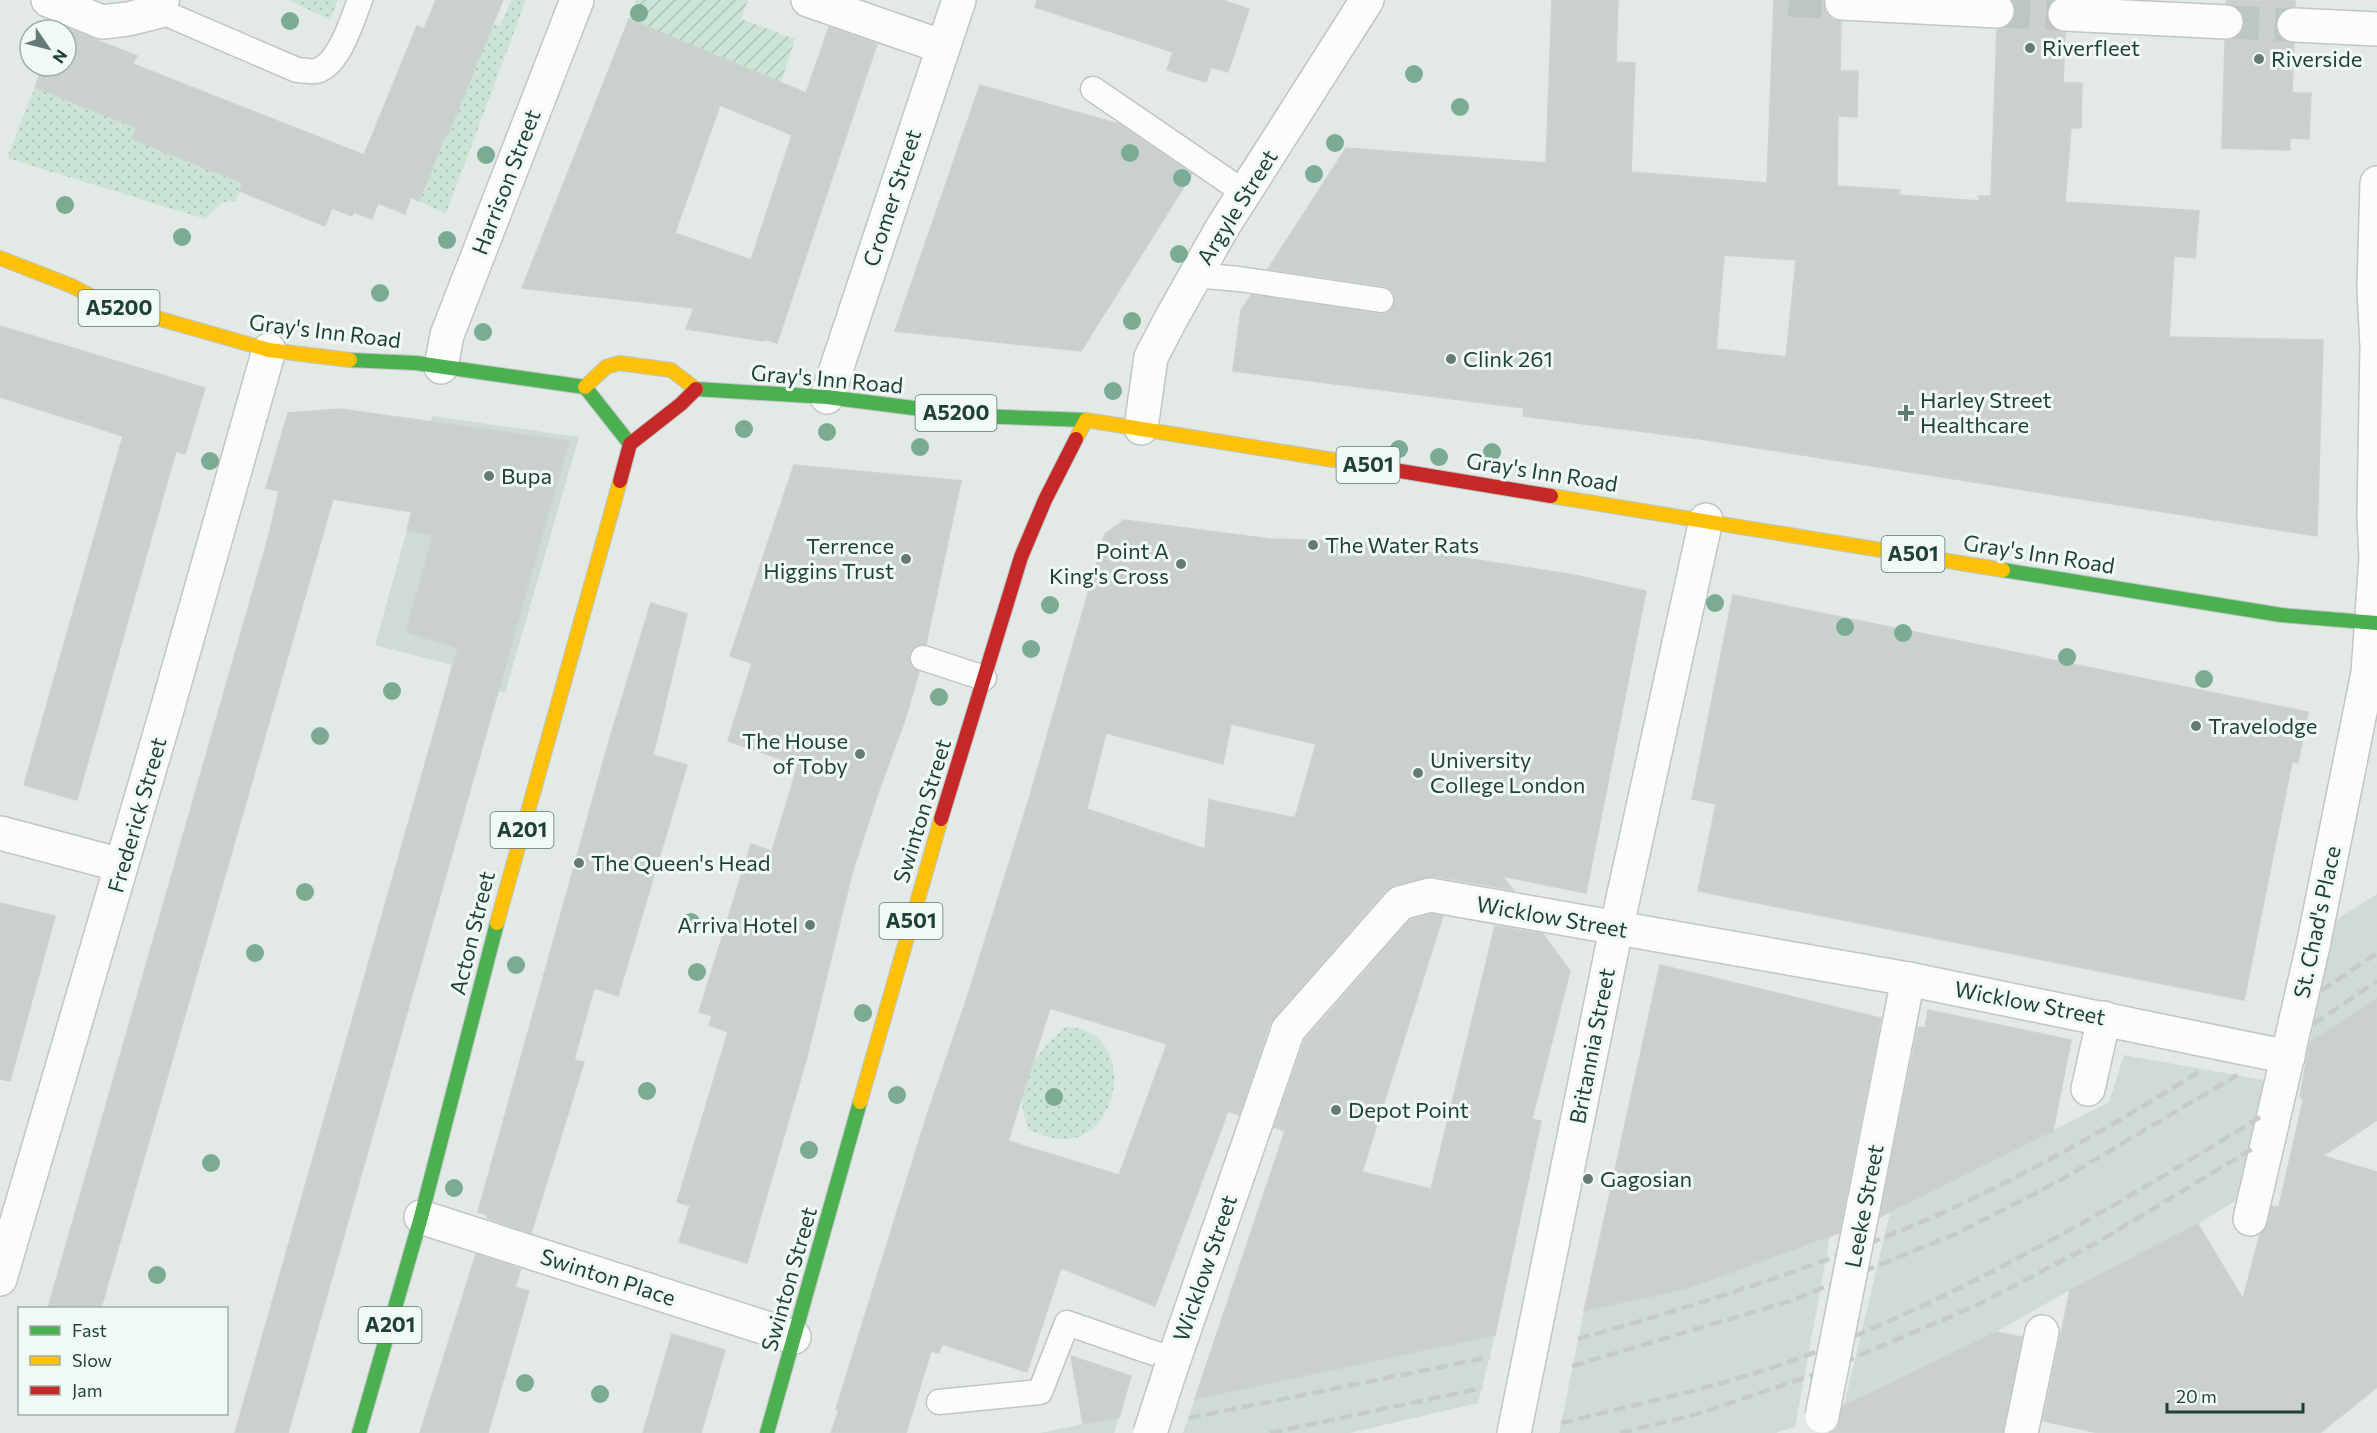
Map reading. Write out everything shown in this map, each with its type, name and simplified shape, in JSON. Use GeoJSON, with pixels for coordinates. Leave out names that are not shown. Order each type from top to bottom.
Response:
{"type":"FeatureCollection","features":[{"type":"Feature","properties":{"kind":"main road","name":"Gray's Inn Road"},"geometry":{"type":"LineString","coordinates":[[0,258],[72,285],[104,303],[269,350],[371,362],[441,366],[509,378],[585,387]]}},
{"type":"Feature","properties":{"kind":"main road"},"geometry":{"type":"LineString","coordinates":[[619,363],[671,370],[696,389],[681,404],[630,444],[585,387],[606,367],[619,363]]}},
{"type":"Feature","properties":{"kind":"main road","name":"Gray's Inn Road"},"geometry":{"type":"LineString","coordinates":[[696,389],[827,397],[976,416],[1086,420],[2280,615],[2375,623]]}},
{"type":"Feature","properties":{"kind":"main road","name":"Swinton Street"},"geometry":{"type":"LineString","coordinates":[[767,1433],[924,875],[1021,556],[1045,500],[1086,420]]}},
{"type":"Feature","properties":{"kind":"main road","name":"Acton Street"},"geometry":{"type":"LineString","coordinates":[[359,1433],[421,1217],[510,872],[630,444]]}},
{"type":"Feature","properties":{"kind":"street"},"geometry":{"type":"LineString","coordinates":[[48,0],[102,22],[129,20],[164,6]]}},
{"type":"Feature","properties":{"kind":"street","name":"Harrison Street"},"geometry":{"type":"LineString","coordinates":[[441,366],[447,334],[577,0]]}},
{"type":"Feature","properties":{"kind":"street"},"geometry":{"type":"LineString","coordinates":[[808,0],[942,47]]}},
{"type":"Feature","properties":{"kind":"street","name":"Cromer Street"},"geometry":{"type":"LineString","coordinates":[[827,397],[959,0]]}},
{"type":"Feature","properties":{"kind":"street","name":"Argyle Street"},"geometry":{"type":"LineString","coordinates":[[1141,428],[1151,357],[1194,275],[1367,0]]}},
{"type":"Feature","properties":{"kind":"street"},"geometry":{"type":"LineString","coordinates":[[1842,3],[1997,11]]}},
{"type":"Feature","properties":{"kind":"street"},"geometry":{"type":"LineString","coordinates":[[2065,14],[2226,22]]}},
{"type":"Feature","properties":{"kind":"street"},"geometry":{"type":"LineString","coordinates":[[2294,25],[2377,29]]}},
{"type":"Feature","properties":{"kind":"street","name":"St. Chad's Place"},"geometry":{"type":"LineString","coordinates":[[2250,1219],[2313,946],[2368,673],[2375,623],[2377,347],[2374,288],[2377,183]]}},
{"type":"Feature","properties":{"kind":"street","name":"Frederick Street"},"geometry":{"type":"LineString","coordinates":[[0,1279],[122,865],[269,350]]}},
{"type":"Feature","properties":{"kind":"street","name":"Britannia Street"},"geometry":{"type":"LineString","coordinates":[[1514,1433],[1616,929],[1706,520]]}},
{"type":"Feature","properties":{"kind":"street"},"geometry":{"type":"LineString","coordinates":[[0,833],[122,865]]}},
{"type":"Feature","properties":{"kind":"street","name":"Wicklow Street"},"geometry":{"type":"LineString","coordinates":[[1150,1433],[1288,1030],[1400,903],[1430,895],[1908,979],[2288,1057]]}},
{"type":"Feature","properties":{"kind":"street","name":"Leeke Street"},"geometry":{"type":"LineString","coordinates":[[1820,1425],[1908,979]]}},
{"type":"Feature","properties":{"kind":"street"},"geometry":{"type":"LineString","coordinates":[[2088,1089],[2104,1018]]}},
{"type":"Feature","properties":{"kind":"street","name":"Swinton Place"},"geometry":{"type":"LineString","coordinates":[[421,1217],[794,1337]]}},
{"type":"Feature","properties":{"kind":"street"},"geometry":{"type":"LineString","coordinates":[[2021,1433],[2042,1332]]}},
{"type":"Feature","properties":{"kind":"lane"},"geometry":{"type":"LineString","coordinates":[[164,6],[297,70],[317,71],[334,59],[344,41],[360,0]]}},
{"type":"Feature","properties":{"kind":"lane"},"geometry":{"type":"LineString","coordinates":[[1093,89],[1245,193]]}},
{"type":"Feature","properties":{"kind":"lane"},"geometry":{"type":"LineString","coordinates":[[1194,275],[1239,279],[1381,300]]}},
{"type":"Feature","properties":{"kind":"lane"},"geometry":{"type":"LineString","coordinates":[[923,658],[984,678]]}},
{"type":"Feature","properties":{"kind":"lane"},"geometry":{"type":"LineString","coordinates":[[939,1402],[1040,1392],[1067,1323],[1172,1364]]}},
{"type":"Feature","properties":{"kind":"shaded area"},"geometry":{"type":"Polygon","coordinates":[[[432,416],[579,437],[505,693],[448,678],[452,665],[375,645],[407,530],[432,416]]]}},
{"type":"Feature","properties":{"kind":"shaded area"},"geometry":{"type":"Polygon","coordinates":[[[2377,894],[2377,998],[2310,1042],[2336,920],[2377,894]]]}},
{"type":"Feature","properties":{"kind":"shaded area"},"geometry":{"type":"Polygon","coordinates":[[[2124,1055],[2269,1081],[2241,1197],[2198,1224],[2070,1290],[1996,1332],[1844,1405],[1890,1213],[2109,1102],[2124,1055]]]}},
{"type":"Feature","properties":{"kind":"shaded area"},"geometry":{"type":"Polygon","coordinates":[[[1830,1237],[1795,1427],[1776,1433],[1559,1433],[1584,1311],[1688,1288],[1830,1237]]]}},
{"type":"Feature","properties":{"kind":"shaded area"},"geometry":{"type":"Polygon","coordinates":[[[1495,1335],[1478,1403],[1350,1433],[1183,1433],[1195,1399],[1495,1335]]]}},
{"type":"Feature","properties":{"kind":"shaded area"},"geometry":{"type":"Polygon","coordinates":[[[1119,1416],[1114,1433],[1040,1433],[1083,1424],[1119,1416]]]}},
{"type":"Feature","properties":{"kind":"green space"},"geometry":{"type":"Polygon","coordinates":[[[289,0],[338,0],[330,20],[289,0]]]}},
{"type":"Feature","properties":{"kind":"green space"},"geometry":{"type":"Polygon","coordinates":[[[511,0],[526,0],[446,214],[419,201],[493,24],[500,26],[511,0]]]}},
{"type":"Feature","properties":{"kind":"green space"},"geometry":{"type":"Polygon","coordinates":[[[636,0],[748,0],[741,19],[795,39],[781,82],[629,19],[636,0]]]}},
{"type":"Feature","properties":{"kind":"green space"},"geometry":{"type":"Polygon","coordinates":[[[35,87],[248,170],[236,201],[222,202],[205,219],[7,158],[35,87]]]}},
{"type":"Feature","properties":{"kind":"green space"},"geometry":{"type":"Polygon","coordinates":[[[1066,1027],[1092,1034],[1108,1051],[1114,1073],[1112,1098],[1101,1119],[1084,1134],[1059,1139],[1029,1129],[1022,1100],[1024,1086],[1036,1060],[1044,1048],[1066,1027]]]}},
{"type":"Feature","properties":{"kind":"building"},"geometry":{"type":"Polygon","coordinates":[[[436,0],[503,0],[419,201],[411,197],[405,214],[378,203],[372,219],[354,212],[352,216],[332,208],[325,226],[240,191],[243,183],[132,139],[137,128],[35,87],[38,78],[78,78],[78,33],[137,56],[133,64],[364,155],[417,26],[424,29],[436,0]]]}},
{"type":"Feature","properties":{"kind":"building"},"geometry":{"type":"Polygon","coordinates":[[[1037,0],[1222,0],[1249,9],[1228,72],[1211,67],[1206,82],[1167,70],[1173,52],[1035,7],[1037,0]]]}},
{"type":"Feature","properties":{"kind":"building"},"geometry":{"type":"Polygon","coordinates":[[[1552,0],[1618,0],[1616,62],[1635,63],[1631,172],[1767,183],[1774,0],[1824,0],[1826,12],[1832,19],[1841,22],[1840,71],[1858,71],[1857,117],[1838,116],[1837,186],[1900,190],[1899,195],[1979,201],[1979,196],[1991,196],[1997,30],[2013,21],[2016,11],[2012,0],[2053,0],[2046,14],[2048,22],[2054,29],[2065,33],[2063,83],[2082,83],[2081,128],[2071,128],[2065,202],[2199,211],[2195,258],[2174,256],[2169,337],[2323,340],[2317,536],[1700,439],[1523,416],[1524,408],[1233,371],[1241,310],[1251,295],[1379,314],[1387,313],[1392,308],[1394,295],[1384,286],[1268,269],[1346,148],[1546,163],[1552,0]],[[1724,255],[1716,349],[1786,357],[1796,260],[1724,255]]]}},
{"type":"Feature","properties":{"kind":"building","name":"Riverside"},"geometry":{"type":"Polygon","coordinates":[[[2227,0],[2295,0],[2295,6],[2286,8],[2279,14],[2275,25],[2283,40],[2294,44],[2292,93],[2311,93],[2309,139],[2290,138],[2290,150],[2222,148],[2225,41],[2234,39],[2241,33],[2245,22],[2242,13],[2236,6],[2226,3],[2227,0]]]}},
{"type":"Feature","properties":{"kind":"building"},"geometry":{"type":"Polygon","coordinates":[[[629,19],[806,93],[829,27],[877,44],[777,343],[765,339],[764,341],[686,329],[694,308],[522,288],[629,19]],[[720,105],[675,233],[751,260],[792,135],[720,105]]]}},
{"type":"Feature","properties":{"kind":"building"},"geometry":{"type":"Polygon","coordinates":[[[980,85],[1119,124],[1192,174],[1081,351],[895,331],[980,85]]]}},
{"type":"Feature","properties":{"kind":"building"},"geometry":{"type":"Polygon","coordinates":[[[0,326],[205,388],[185,454],[176,451],[77,800],[24,785],[123,436],[0,397],[0,326]]]}},
{"type":"Feature","properties":{"kind":"building"},"geometry":{"type":"Polygon","coordinates":[[[340,409],[569,441],[288,1433],[235,1433],[458,648],[406,632],[433,535],[407,530],[412,512],[333,499],[101,1307],[48,1307],[269,535],[279,491],[266,488],[288,413],[340,409]]]}},
{"type":"Feature","properties":{"kind":"building"},"geometry":{"type":"Polygon","coordinates":[[[794,465],[961,481],[926,644],[914,647],[909,654],[912,667],[919,672],[905,720],[852,873],[807,1057],[747,1263],[679,1242],[690,1206],[677,1202],[728,1032],[709,1025],[712,1016],[699,1012],[751,844],[772,851],[798,765],[728,741],[752,663],[730,656],[794,465]]]}},
{"type":"Feature","properties":{"kind":"building"},"geometry":{"type":"Polygon","coordinates":[[[1124,520],[1270,539],[1353,541],[1574,575],[1646,591],[1586,893],[1502,876],[1513,890],[1433,876],[1395,885],[1386,890],[1270,1023],[1239,1115],[1228,1111],[1155,1306],[1061,1268],[1027,1372],[942,1344],[939,1353],[931,1351],[906,1433],[831,1433],[839,1410],[836,1409],[927,1115],[967,998],[1029,799],[1105,534],[1124,520]],[[1231,724],[1223,764],[1106,733],[1087,809],[1205,849],[1209,800],[1295,818],[1316,744],[1231,724]],[[1050,1008],[1008,1141],[1119,1175],[1167,1044],[1050,1008]]]}},
{"type":"Feature","properties":{"kind":"building"},"geometry":{"type":"Polygon","coordinates":[[[1733,595],[2308,712],[2298,763],[2292,762],[2244,1000],[1698,891],[1716,804],[1692,799],[1733,595]]]}},
{"type":"Feature","properties":{"kind":"building"},"geometry":{"type":"Polygon","coordinates":[[[651,603],[687,614],[653,755],[687,765],[618,996],[594,988],[574,1060],[584,1062],[531,1233],[487,1218],[488,1215],[478,1212],[609,741],[651,603]]]}},
{"type":"Feature","properties":{"kind":"building"},"geometry":{"type":"Polygon","coordinates":[[[0,903],[55,916],[10,1081],[0,1079],[0,903]]]}},
{"type":"Feature","properties":{"kind":"building","name":"Depot Point"},"geometry":{"type":"Polygon","coordinates":[[[1431,914],[1443,916],[1362,1172],[1431,1189],[1495,926],[1543,934],[1570,971],[1532,1119],[1541,1121],[1495,1335],[1195,1399],[1285,1131],[1274,1127],[1305,1040],[1410,920],[1431,914]]]}},
{"type":"Feature","properties":{"kind":"building"},"geometry":{"type":"Polygon","coordinates":[[[1660,965],[1881,1018],[1839,1233],[1688,1288],[1584,1311],[1660,965]]]}},
{"type":"Feature","properties":{"kind":"building"},"geometry":{"type":"Polygon","coordinates":[[[2377,998],[2377,1120],[2323,1156],[2377,1172],[2377,1387],[2320,1433],[2099,1433],[2043,1421],[2070,1290],[2198,1224],[2243,1299],[2260,1234],[2268,1224],[2272,1206],[2279,1207],[2303,1101],[2300,1096],[2310,1042],[2377,998]]]}},
{"type":"Feature","properties":{"kind":"building"},"geometry":{"type":"Polygon","coordinates":[[[1928,1010],[2071,1040],[2053,1131],[1880,1217],[1918,1027],[1925,1028],[1928,1010]]]}},
{"type":"Feature","properties":{"kind":"building"},"geometry":{"type":"Polygon","coordinates":[[[476,1254],[521,1269],[515,1287],[529,1291],[488,1433],[420,1433],[476,1254]]]}},
{"type":"Feature","properties":{"kind":"building"},"geometry":{"type":"Polygon","coordinates":[[[1996,1332],[2022,1337],[2003,1433],[1829,1433],[1836,1428],[1843,1406],[1996,1332]]]}},
{"type":"Feature","properties":{"kind":"building"},"geometry":{"type":"Polygon","coordinates":[[[672,1334],[725,1350],[701,1433],[643,1433],[672,1334]]]}},
{"type":"Feature","properties":{"kind":"building"},"geometry":{"type":"Polygon","coordinates":[[[1071,1356],[1131,1376],[1119,1418],[1083,1424],[1071,1356]]]}},
{"type":"Feature","properties":{"kind":"tunnel"},"geometry":{"type":"LineString","coordinates":[[1789,0],[1842,3]]}},
{"type":"Feature","properties":{"kind":"tunnel"},"geometry":{"type":"LineString","coordinates":[[1997,11],[2065,14]]}},
{"type":"Feature","properties":{"kind":"tunnel"},"geometry":{"type":"LineString","coordinates":[[2226,22],[2294,25]]}},
{"type":"Feature","properties":{"kind":"railway"},"geometry":{"type":"LineString","coordinates":[[2321,991],[2377,953]]}},
{"type":"Feature","properties":{"kind":"railway"},"geometry":{"type":"LineString","coordinates":[[2314,1024],[2377,981]]}},
{"type":"Feature","properties":{"kind":"railway"},"geometry":{"type":"LineString","coordinates":[[1578,1339],[1757,1284],[1933,1217],[2071,1148],[2203,1069]]}},
{"type":"Feature","properties":{"kind":"railway"},"geometry":{"type":"LineString","coordinates":[[1572,1366],[1790,1301],[1956,1234],[2061,1180],[2237,1075]]}},
{"type":"Feature","properties":{"kind":"railway"},"geometry":{"type":"LineString","coordinates":[[1561,1423],[1759,1372],[1880,1325],[1992,1272],[2101,1213],[2260,1117]]}},
{"type":"Feature","properties":{"kind":"railway"},"geometry":{"type":"LineString","coordinates":[[1620,1433],[1694,1415],[1816,1374],[1975,1306],[2098,1242],[2252,1149]]}},
{"type":"Feature","properties":{"kind":"railway"},"geometry":{"type":"LineString","coordinates":[[1189,1418],[1490,1357]]}},
{"type":"Feature","properties":{"kind":"railway"},"geometry":{"type":"LineString","coordinates":[[1270,1433],[1482,1388]]}},
{"type":"Feature","properties":{"kind":"traffic: fast"},"geometry":{"type":"LineString","coordinates":[[350,360],[416,363],[585,387]]}},
{"type":"Feature","properties":{"kind":"traffic: fast"},"geometry":{"type":"LineString","coordinates":[[585,387],[630,444]]}},
{"type":"Feature","properties":{"kind":"traffic: fast"},"geometry":{"type":"LineString","coordinates":[[696,389],[827,397],[976,416],[1086,420]]}},
{"type":"Feature","properties":{"kind":"traffic: fast"},"geometry":{"type":"LineString","coordinates":[[2003,570],[2281,615],[2377,623]]}},
{"type":"Feature","properties":{"kind":"traffic: fast"},"geometry":{"type":"LineString","coordinates":[[359,1433],[421,1217],[497,923]]}},
{"type":"Feature","properties":{"kind":"traffic: fast"},"geometry":{"type":"LineString","coordinates":[[767,1433],[860,1102]]}},
{"type":"Feature","properties":{"kind":"traffic: slow"},"geometry":{"type":"LineString","coordinates":[[0,258],[72,286],[104,303],[269,350],[350,360]]}},
{"type":"Feature","properties":{"kind":"traffic: slow"},"geometry":{"type":"LineString","coordinates":[[585,387],[606,367],[619,363],[671,370],[696,389]]}},
{"type":"Feature","properties":{"kind":"traffic: slow"},"geometry":{"type":"LineString","coordinates":[[1076,439],[1086,420],[1346,462]]}},
{"type":"Feature","properties":{"kind":"traffic: slow"},"geometry":{"type":"LineString","coordinates":[[497,923],[620,481]]}},
{"type":"Feature","properties":{"kind":"traffic: slow"},"geometry":{"type":"LineString","coordinates":[[1551,496],[2003,570]]}},
{"type":"Feature","properties":{"kind":"traffic: slow"},"geometry":{"type":"LineString","coordinates":[[860,1102],[941,819]]}},
{"type":"Feature","properties":{"kind":"traffic: jam"},"geometry":{"type":"LineString","coordinates":[[620,481],[630,444],[681,404],[696,389]]}},
{"type":"Feature","properties":{"kind":"traffic: jam"},"geometry":{"type":"LineString","coordinates":[[941,819],[1021,557],[1045,500],[1076,439]]}},
{"type":"Feature","properties":{"kind":"traffic: jam"},"geometry":{"type":"LineString","coordinates":[[1346,462],[1551,496]]}},
{"type":"Feature","properties":{"kind":"place","name":"Riverfleet"},"geometry":{"type":"Point","coordinates":[2030,48]}},
{"type":"Feature","properties":{"kind":"place","name":"Riverside"},"geometry":{"type":"Point","coordinates":[2259,59]}},
{"type":"Feature","properties":{"kind":"place","name":"Clink 261"},"geometry":{"type":"Point","coordinates":[1451,359]}},
{"type":"Feature","properties":{"kind":"place","name":"Harley Street Healthcare"},"geometry":{"type":"Point","coordinates":[1906,413]}},
{"type":"Feature","properties":{"kind":"place","name":"Bupa"},"geometry":{"type":"Point","coordinates":[489,476]}},
{"type":"Feature","properties":{"kind":"place","name":"The Water Rats"},"geometry":{"type":"Point","coordinates":[1313,545]}},
{"type":"Feature","properties":{"kind":"place","name":"Terrence Higgins Trust"},"geometry":{"type":"Point","coordinates":[906,559]}},
{"type":"Feature","properties":{"kind":"place","name":"Point A King's Cross"},"geometry":{"type":"Point","coordinates":[1181,564]}},
{"type":"Feature","properties":{"kind":"place","name":"Travelodge"},"geometry":{"type":"Point","coordinates":[2196,726]}},
{"type":"Feature","properties":{"kind":"place","name":"The House of Toby"},"geometry":{"type":"Point","coordinates":[860,754]}},
{"type":"Feature","properties":{"kind":"place","name":"University College London"},"geometry":{"type":"Point","coordinates":[1418,773]}},
{"type":"Feature","properties":{"kind":"place","name":"The Queen's Head"},"geometry":{"type":"Point","coordinates":[579,863]}},
{"type":"Feature","properties":{"kind":"place","name":"Arriva Hotel"},"geometry":{"type":"Point","coordinates":[810,925]}},
{"type":"Feature","properties":{"kind":"place","name":"Depot Point"},"geometry":{"type":"Point","coordinates":[1336,1110]}},
{"type":"Feature","properties":{"kind":"place","name":"Gagosian"},"geometry":{"type":"Point","coordinates":[1588,1179]}}]}
